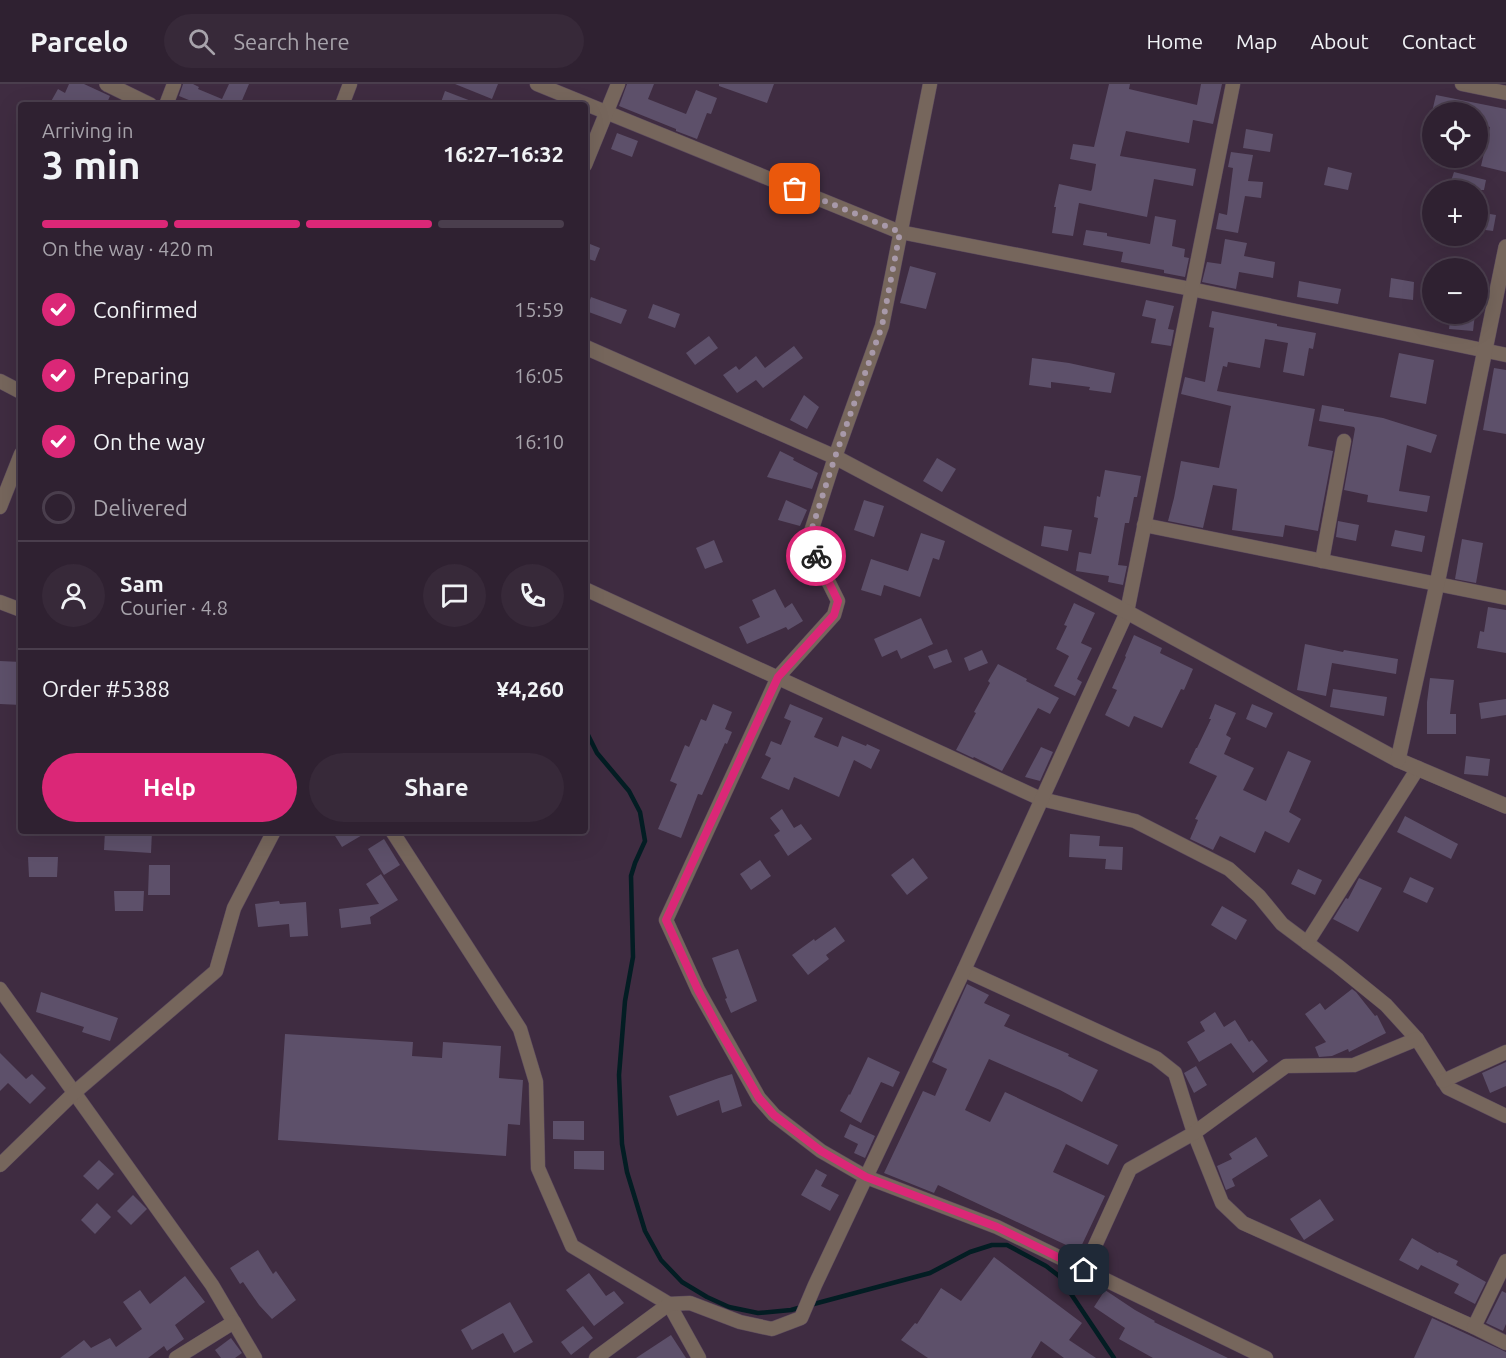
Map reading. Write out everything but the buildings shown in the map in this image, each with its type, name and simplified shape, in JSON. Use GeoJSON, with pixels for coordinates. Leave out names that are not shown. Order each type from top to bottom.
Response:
{"type":"FeatureCollection","features":[{"type":"Feature","properties":{"kind":"street"},"geometry":{"type":"LineString","coordinates":[[107,84],[144,102]]}},
{"type":"Feature","properties":{"kind":"street"},"geometry":{"type":"LineString","coordinates":[[167,102],[174,84]]}},
{"type":"Feature","properties":{"kind":"street"},"geometry":{"type":"LineString","coordinates":[[343,102],[350,84]]}},
{"type":"Feature","properties":{"kind":"street"},"geometry":{"type":"LineString","coordinates":[[537,84],[582,102]]}},
{"type":"Feature","properties":{"kind":"street"},"geometry":{"type":"LineString","coordinates":[[588,158],[618,84]]}},
{"type":"Feature","properties":{"kind":"street"},"geometry":{"type":"LineString","coordinates":[[930,84],[882,326],[835,457],[808,541],[838,601],[834,615],[778,677],[666,920],[698,990],[759,1098],[774,1115],[821,1151],[866,1177],[997,1227],[1266,1358]]}},
{"type":"Feature","properties":{"kind":"street"},"geometry":{"type":"LineString","coordinates":[[596,1358],[669,1304],[690,1303],[740,1322],[772,1329],[801,1318],[1127,612],[1233,84]]}},
{"type":"Feature","properties":{"kind":"street"},"geometry":{"type":"LineString","coordinates":[[1461,84],[1506,93]]}},
{"type":"Feature","properties":{"kind":"street"},"geometry":{"type":"LineString","coordinates":[[588,104],[900,232],[1191,289],[1506,356]]}},
{"type":"Feature","properties":{"kind":"street"},"geometry":{"type":"LineString","coordinates":[[1398,760],[1437,584],[1506,247]]}},
{"type":"Feature","properties":{"kind":"street"},"geometry":{"type":"LineString","coordinates":[[588,348],[835,457],[1127,612],[1398,760],[1506,806]]}},
{"type":"Feature","properties":{"kind":"street"},"geometry":{"type":"LineString","coordinates":[[0,381],[18,390]]}},
{"type":"Feature","properties":{"kind":"street"},"geometry":{"type":"LineString","coordinates":[[1322,561],[1344,441]]}},
{"type":"Feature","properties":{"kind":"street"},"geometry":{"type":"LineString","coordinates":[[0,507],[18,462]]}},
{"type":"Feature","properties":{"kind":"street"},"geometry":{"type":"LineString","coordinates":[[1144,525],[1506,598]]}},
{"type":"Feature","properties":{"kind":"street"},"geometry":{"type":"LineString","coordinates":[[588,590],[1041,799],[1135,821],[1229,869],[1259,896],[1282,924],[1386,1005],[1417,1039],[1448,1088],[1506,1116]]}},
{"type":"Feature","properties":{"kind":"street"},"geometry":{"type":"LineString","coordinates":[[0,602],[18,609]]}},
{"type":"Feature","properties":{"kind":"street"},"geometry":{"type":"LineString","coordinates":[[1307,943],[1418,768]]}},
{"type":"Feature","properties":{"kind":"street"},"geometry":{"type":"LineString","coordinates":[[0,1165],[75,1092],[216,971],[234,908],[272,834]]}},
{"type":"Feature","properties":{"kind":"street"},"geometry":{"type":"LineString","coordinates":[[394,834],[520,1029],[536,1082],[538,1168],[572,1246],[669,1304],[699,1358]]}},
{"type":"Feature","properties":{"kind":"street"},"geometry":{"type":"LineString","coordinates":[[964,969],[1156,1058],[1175,1073],[1194,1133],[1222,1203],[1243,1223],[1506,1343]]}},
{"type":"Feature","properties":{"kind":"street"},"geometry":{"type":"LineString","coordinates":[[0,988],[212,1286],[255,1358]]}},
{"type":"Feature","properties":{"kind":"street"},"geometry":{"type":"LineString","coordinates":[[1084,1270],[1130,1169],[1194,1133],[1286,1066],[1354,1065],[1417,1039]]}},
{"type":"Feature","properties":{"kind":"street"},"geometry":{"type":"LineString","coordinates":[[1443,1081],[1506,1052]]}},
{"type":"Feature","properties":{"kind":"street"},"geometry":{"type":"LineString","coordinates":[[1474,1327],[1506,1261]]}},
{"type":"Feature","properties":{"kind":"street"},"geometry":{"type":"LineString","coordinates":[[176,1358],[234,1322]]}},
{"type":"Feature","properties":{"kind":"waterway"},"geometry":{"type":"LineString","coordinates":[[588,735],[597,753],[629,791],[640,812],[645,841],[631,876],[633,957],[625,1001],[619,1075],[622,1144],[627,1172],[645,1231],[661,1260],[682,1282],[707,1297],[729,1307],[758,1313],[802,1307]]}},
{"type":"Feature","properties":{"kind":"waterway"},"geometry":{"type":"LineString","coordinates":[[810,1305],[930,1273],[970,1252],[992,1245],[1007,1245],[1046,1266],[1059,1276],[1114,1358]]}},
{"type":"Feature","properties":{"kind":"way so far"},"geometry":{"type":"LineString","coordinates":[[795,189],[900,232],[882,326],[835,457],[808,541],[816,556]]}},
{"type":"Feature","properties":{"kind":"route"},"geometry":{"type":"LineString","coordinates":[[816,556],[838,601],[834,615],[778,677],[666,920],[698,990],[719,1029],[759,1098],[774,1115],[821,1151],[866,1177],[997,1227],[1084,1270]]}}]}
